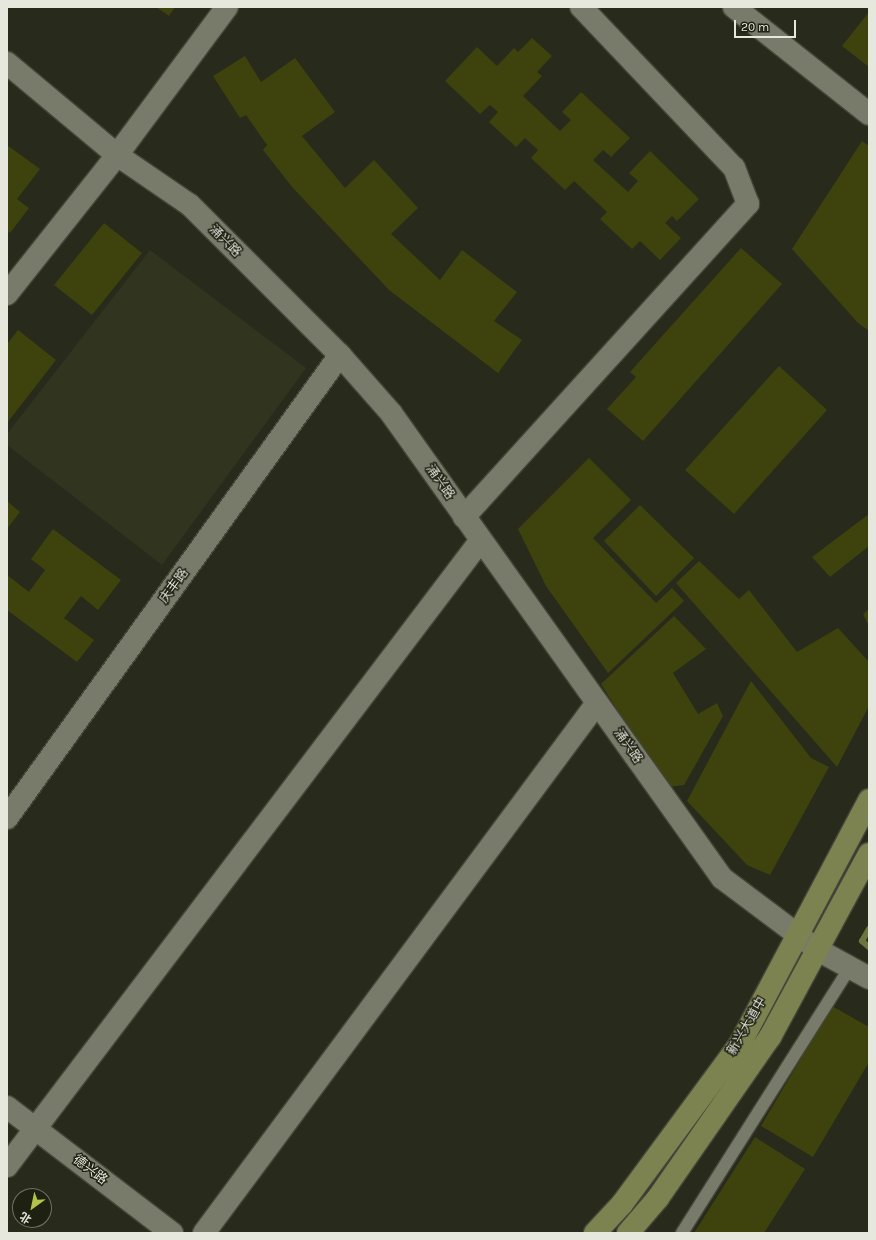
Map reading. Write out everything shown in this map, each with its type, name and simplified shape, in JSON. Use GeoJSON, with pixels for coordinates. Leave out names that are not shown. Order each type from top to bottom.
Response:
{"type":"FeatureCollection","features":[{"type":"Feature","properties":{"kind":"main road","name":"新兴大道中"},"geometry":{"type":"LineString","coordinates":[[595,1233],[622,1204],[740,1044],[869,800]]}},
{"type":"Feature","properties":{"kind":"main road","name":"新兴大道中"},"geometry":{"type":"LineString","coordinates":[[628,1233],[658,1198],[770,1037],[869,854]]}},
{"type":"Feature","properties":{"kind":"street"},"geometry":{"type":"LineString","coordinates":[[7,294],[117,155],[227,7]]}},
{"type":"Feature","properties":{"kind":"street"},"geometry":{"type":"LineString","coordinates":[[464,517],[748,204],[734,168],[581,7]]}},
{"type":"Feature","properties":{"kind":"street"},"geometry":{"type":"LineString","coordinates":[[734,7],[869,114]]}},
{"type":"Feature","properties":{"kind":"street","name":"涌兴路"},"geometry":{"type":"LineString","coordinates":[[7,63],[117,155],[190,205],[340,355],[391,413],[722,878],[818,950],[869,978]]}},
{"type":"Feature","properties":{"kind":"street","name":"庆丰路"},"geometry":{"type":"LineString","coordinates":[[7,818],[340,355]]}},
{"type":"Feature","properties":{"kind":"street"},"geometry":{"type":"LineString","coordinates":[[7,1166],[481,540]]}},
{"type":"Feature","properties":{"kind":"street"},"geometry":{"type":"LineString","coordinates":[[204,1233],[597,703]]}},
{"type":"Feature","properties":{"kind":"street","name":"德兴路"},"geometry":{"type":"LineString","coordinates":[[7,1107],[172,1233]]}},
{"type":"Feature","properties":{"kind":"lane"},"geometry":{"type":"LineString","coordinates":[[682,1233],[850,968]]}},
{"type":"Feature","properties":{"kind":"shaded area"},"geometry":{"type":"Polygon","coordinates":[[[150,250],[306,368],[162,565],[7,445],[7,434],[150,250]]]}},
{"type":"Feature","properties":{"kind":"building"},"geometry":{"type":"Polygon","coordinates":[[[156,7],[175,7],[169,16],[156,7]]]}},
{"type":"Feature","properties":{"kind":"building"},"geometry":{"type":"Polygon","coordinates":[[[869,12],[869,67],[842,46],[869,12]]]}},
{"type":"Feature","properties":{"kind":"building"},"geometry":{"type":"Polygon","coordinates":[[[532,38],[552,56],[537,72],[542,76],[523,96],[560,131],[571,120],[562,112],[581,92],[630,138],[611,157],[603,150],[593,160],[628,192],[638,181],[629,173],[650,151],[699,199],[677,221],[672,216],[665,223],[681,238],[660,260],[640,241],[632,249],[600,219],[607,212],[574,181],[565,190],[531,158],[538,150],[525,138],[516,147],[489,122],[498,112],[490,105],[480,114],[445,81],[477,47],[497,66],[514,48],[518,52],[532,38]]]}},
{"type":"Feature","properties":{"kind":"building"},"geometry":{"type":"Polygon","coordinates":[[[245,56],[261,82],[295,58],[335,112],[302,136],[345,188],[374,160],[418,208],[391,234],[440,280],[462,250],[517,292],[494,321],[522,340],[498,373],[389,290],[293,188],[263,150],[267,145],[246,115],[240,118],[213,76],[245,56]]]}},
{"type":"Feature","properties":{"kind":"building"},"geometry":{"type":"Polygon","coordinates":[[[862,141],[869,146],[869,331],[858,323],[792,249],[862,141]]]}},
{"type":"Feature","properties":{"kind":"building"},"geometry":{"type":"Polygon","coordinates":[[[7,145],[40,169],[17,199],[29,208],[10,233],[7,230],[7,145]]]}},
{"type":"Feature","properties":{"kind":"building"},"geometry":{"type":"Polygon","coordinates":[[[104,223],[142,253],[92,315],[54,285],[104,223]]]}},
{"type":"Feature","properties":{"kind":"building"},"geometry":{"type":"Polygon","coordinates":[[[741,248],[782,284],[643,441],[607,409],[636,377],[630,372],[741,248]]]}},
{"type":"Feature","properties":{"kind":"building"},"geometry":{"type":"Polygon","coordinates":[[[18,330],[56,360],[7,423],[7,344],[18,330]]]}},
{"type":"Feature","properties":{"kind":"building"},"geometry":{"type":"Polygon","coordinates":[[[779,366],[827,410],[734,514],[685,470],[779,366]]]}},
{"type":"Feature","properties":{"kind":"building"},"geometry":{"type":"Polygon","coordinates":[[[589,458],[631,500],[593,538],[656,603],[672,588],[684,601],[608,673],[546,586],[518,529],[589,458]]]}},
{"type":"Feature","properties":{"kind":"building"},"geometry":{"type":"Polygon","coordinates":[[[7,501],[20,512],[7,529],[7,501]]]}},
{"type":"Feature","properties":{"kind":"building"},"geometry":{"type":"Polygon","coordinates":[[[640,505],[694,558],[656,596],[604,541],[640,505]]]}},
{"type":"Feature","properties":{"kind":"building"},"geometry":{"type":"Polygon","coordinates":[[[869,514],[869,546],[830,577],[812,557],[869,514]]]}},
{"type":"Feature","properties":{"kind":"building"},"geometry":{"type":"Polygon","coordinates":[[[53,529],[121,580],[98,610],[81,596],[64,618],[94,640],[77,662],[7,610],[7,575],[29,592],[45,570],[31,559],[53,529]]]}},
{"type":"Feature","properties":{"kind":"building"},"geometry":{"type":"Polygon","coordinates":[[[699,561],[739,599],[749,590],[797,652],[838,628],[869,662],[869,706],[837,767],[676,583],[699,561]]]}},
{"type":"Feature","properties":{"kind":"building"},"geometry":{"type":"Polygon","coordinates":[[[869,609],[869,626],[863,614],[869,609]]]}},
{"type":"Feature","properties":{"kind":"building"},"geometry":{"type":"Polygon","coordinates":[[[674,616],[706,649],[673,673],[698,714],[717,703],[723,716],[684,785],[666,787],[601,684],[674,616]]]}},
{"type":"Feature","properties":{"kind":"building"},"geometry":{"type":"Polygon","coordinates":[[[751,681],[811,758],[829,767],[770,875],[747,865],[687,801],[751,681]]]}},
{"type":"Feature","properties":{"kind":"building"},"geometry":{"type":"Polygon","coordinates":[[[832,1006],[869,1027],[869,1062],[813,1157],[761,1126],[832,1006]]]}},
{"type":"Feature","properties":{"kind":"building"},"geometry":{"type":"Polygon","coordinates":[[[755,1137],[805,1169],[764,1233],[694,1233],[755,1137]]]}},
{"type":"Feature","properties":{"kind":"waterway"},"geometry":{"type":"LineString","coordinates":[[869,929],[862,941],[869,947]]}}]}
